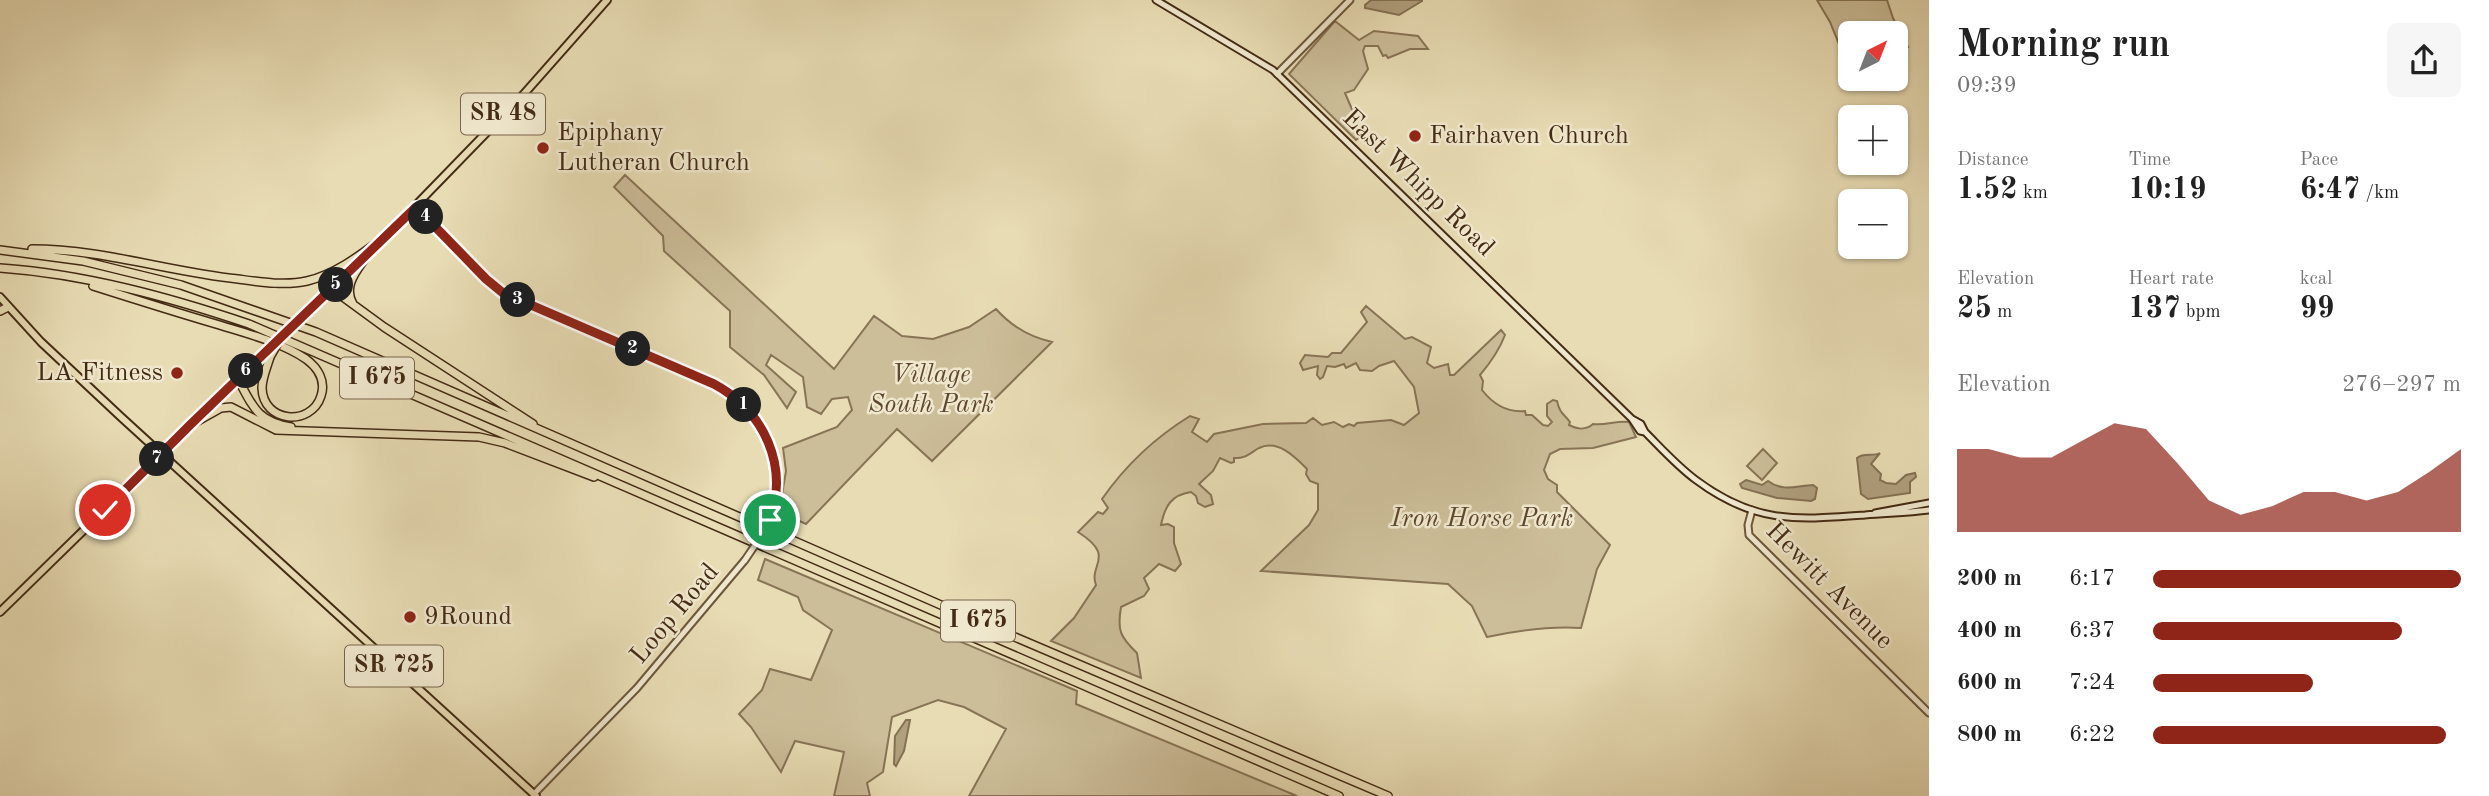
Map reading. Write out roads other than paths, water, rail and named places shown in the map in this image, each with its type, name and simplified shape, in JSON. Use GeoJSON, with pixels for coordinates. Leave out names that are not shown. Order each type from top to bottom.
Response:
{"type":"FeatureCollection","features":[{"type":"Feature","properties":{"kind":"highway"},"geometry":{"type":"LineString","coordinates":[[0,250],[46,249],[206,276],[271,283],[305,281],[327,274],[346,265],[390,233]]}},
{"type":"Feature","properties":{"kind":"highway","name":"I 675"},"geometry":{"type":"LineString","coordinates":[[0,250],[83,261],[181,285],[236,302],[359,350],[545,433],[1388,796]]}},
{"type":"Feature","properties":{"kind":"highway"},"geometry":{"type":"LineString","coordinates":[[356,307],[349,296],[349,286],[368,254]]}},
{"type":"Feature","properties":{"kind":"highway","name":"I 675"},"geometry":{"type":"LineString","coordinates":[[0,268],[148,293],[249,324],[1339,796]]}},
{"type":"Feature","properties":{"kind":"highway"},"geometry":{"type":"LineString","coordinates":[[66,278],[246,334],[292,351],[306,359],[317,370],[324,383],[321,397],[314,409],[302,416],[288,418],[275,412],[265,401],[262,387],[267,356],[280,339]]}},
{"type":"Feature","properties":{"kind":"highway"},"geometry":{"type":"LineString","coordinates":[[332,289],[545,433]]}},
{"type":"Feature","properties":{"kind":"highway"},"geometry":{"type":"LineString","coordinates":[[0,311],[8,307]]}},
{"type":"Feature","properties":{"kind":"highway"},"geometry":{"type":"LineString","coordinates":[[238,379],[252,405],[263,418],[275,424],[305,430]]}},
{"type":"Feature","properties":{"kind":"highway"},"geometry":{"type":"LineString","coordinates":[[189,426],[221,408],[231,407],[276,430],[468,436],[492,440],[678,508]]}},
{"type":"Feature","properties":{"kind":"main road","name":"SR 48"},"geometry":{"type":"LineString","coordinates":[[280,339],[416,207],[607,0]]}},
{"type":"Feature","properties":{"kind":"main road"},"geometry":{"type":"LineString","coordinates":[[0,297],[54,355],[162,454]]}},
{"type":"Feature","properties":{"kind":"main road"},"geometry":{"type":"LineString","coordinates":[[0,612],[238,379],[267,356]]}},
{"type":"Feature","properties":{"kind":"main road","name":"SR 725"},"geometry":{"type":"LineString","coordinates":[[162,454],[536,795]]}},
{"type":"Feature","properties":{"kind":"street","name":"East Whipp Road"},"geometry":{"type":"LineString","coordinates":[[1156,0],[1277,74],[1695,479],[1719,495],[1752,510],[1780,518],[1805,520],[1869,514]]}},
{"type":"Feature","properties":{"kind":"street"},"geometry":{"type":"LineString","coordinates":[[1277,74],[1350,0]]}},
{"type":"Feature","properties":{"kind":"street","name":"Loop Road"},"geometry":{"type":"LineString","coordinates":[[416,207],[503,293],[714,384],[740,401],[760,424],[772,451],[777,480],[774,510],[766,529],[745,560],[637,688],[536,795]]}},
{"type":"Feature","properties":{"kind":"street"},"geometry":{"type":"LineString","coordinates":[[1869,514],[1929,503]]}},
{"type":"Feature","properties":{"kind":"street","name":"Hewitt Avenue"},"geometry":{"type":"LineString","coordinates":[[1752,510],[1747,528],[1749,535],[1929,713]]}},
{"type":"Feature","properties":{"kind":"street"},"geometry":{"type":"LineString","coordinates":[[1869,514],[1890,515],[1929,510]]}},
{"type":"Feature","properties":{"kind":"place","name":"Fairhaven Church"},"geometry":{"type":"Point","coordinates":[1415,136]}},
{"type":"Feature","properties":{"kind":"place","name":"Epiphany Lutheran Church"},"geometry":{"type":"Point","coordinates":[543,148]}},
{"type":"Feature","properties":{"kind":"place","name":"LA Fitness"},"geometry":{"type":"Point","coordinates":[177,373]}},
{"type":"Feature","properties":{"kind":"place","name":"9Round"},"geometry":{"type":"Point","coordinates":[410,617]}},
{"type":"Feature","properties":{"kind":"park label","name":"Village South Park"},"geometry":{"type":"Point","coordinates":[931,390]}},
{"type":"Feature","properties":{"kind":"park label","name":"Iron Horse Park"},"geometry":{"type":"Point","coordinates":[1482,519]}}]}
